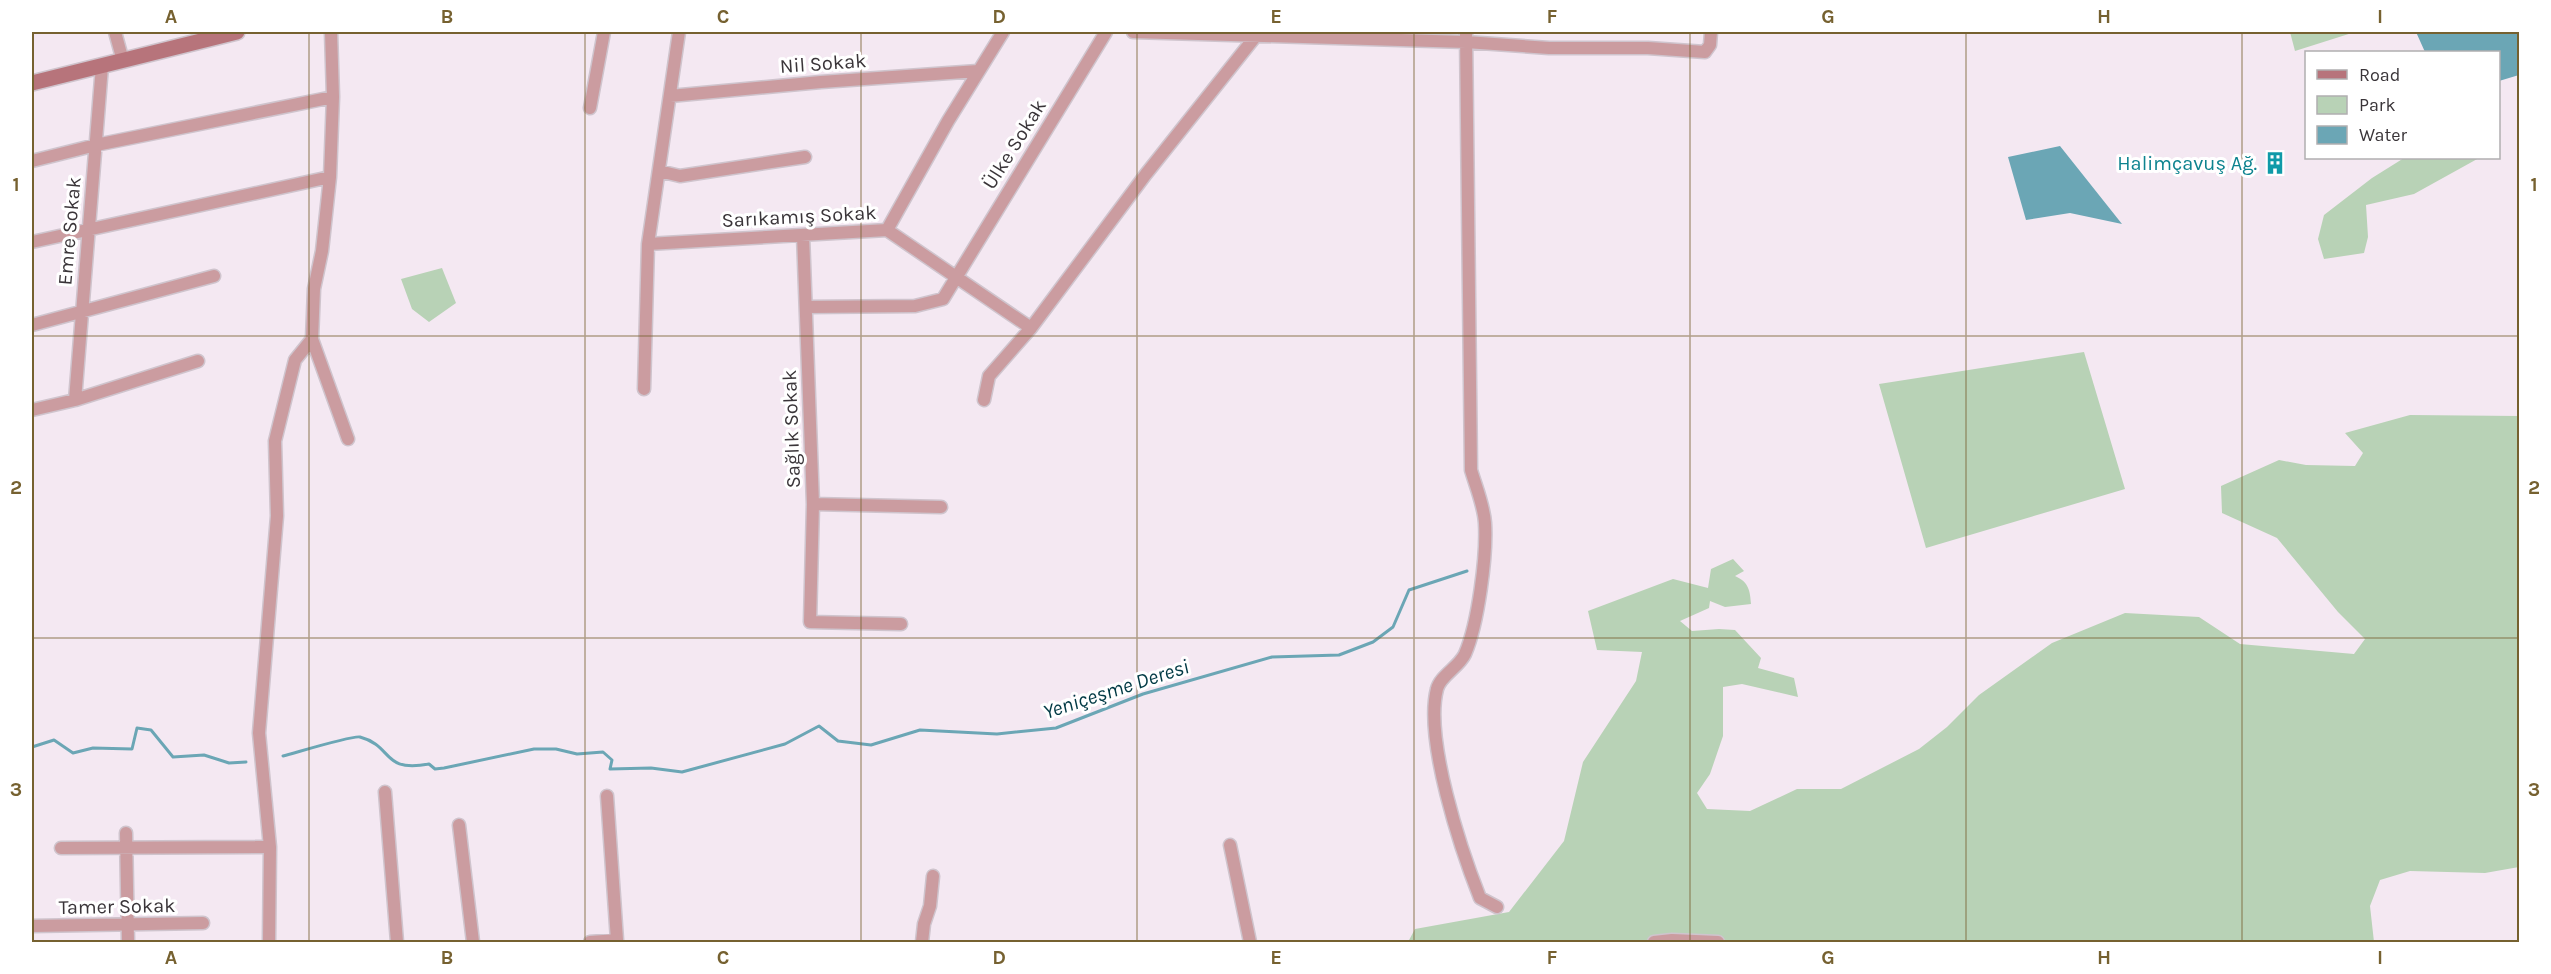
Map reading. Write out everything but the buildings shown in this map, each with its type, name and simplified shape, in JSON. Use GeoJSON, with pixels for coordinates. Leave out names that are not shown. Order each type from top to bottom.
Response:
{"type":"FeatureCollection","features":[{"type":"Feature","properties":{"kind":"street"},"geometry":{"type":"LineString","coordinates":[[115,32],[123,61]]}},
{"type":"Feature","properties":{"kind":"street"},"geometry":{"type":"LineString","coordinates":[[32,83],[237,32]]}},
{"type":"Feature","properties":{"kind":"street"},"geometry":{"type":"LineString","coordinates":[[332,32],[333,97],[330,177],[322,251],[314,289],[312,339],[348,439]]}},
{"type":"Feature","properties":{"kind":"street"},"geometry":{"type":"LineString","coordinates":[[590,108],[604,32]]}},
{"type":"Feature","properties":{"kind":"street"},"geometry":{"type":"LineString","coordinates":[[644,389],[648,244],[680,32]]}},
{"type":"Feature","properties":{"kind":"street"},"geometry":{"type":"LineString","coordinates":[[887,230],[978,71],[1003,32]]}},
{"type":"Feature","properties":{"kind":"street","name":"Ülke Sokak"},"geometry":{"type":"LineString","coordinates":[[806,307],[915,306],[943,299],[1106,32]]}},
{"type":"Feature","properties":{"kind":"street"},"geometry":{"type":"LineString","coordinates":[[1133,32],[1466,37],[1549,48],[1648,48],[1705,52],[1710,45],[1710,32]]}},
{"type":"Feature","properties":{"kind":"street"},"geometry":{"type":"LineString","coordinates":[[984,400],[989,376],[1032,328],[1146,174],[1258,33]]}},
{"type":"Feature","properties":{"kind":"street"},"geometry":{"type":"LineString","coordinates":[[1466,37],[1472,470],[1485,522],[1482,585],[1469,636],[1464,655],[1437,688],[1435,716],[1438,761],[1468,868],[1480,898],[1497,907]]}},
{"type":"Feature","properties":{"kind":"street","name":"Emre Sokak"},"geometry":{"type":"LineString","coordinates":[[75,399],[102,66]]}},
{"type":"Feature","properties":{"kind":"street","name":"Nil Sokak"},"geometry":{"type":"LineString","coordinates":[[670,96],[978,71]]}},
{"type":"Feature","properties":{"kind":"street"},"geometry":{"type":"LineString","coordinates":[[32,161],[96,145],[333,97]]}},
{"type":"Feature","properties":{"kind":"street"},"geometry":{"type":"LineString","coordinates":[[658,171],[680,176],[805,157]]}},
{"type":"Feature","properties":{"kind":"street"},"geometry":{"type":"LineString","coordinates":[[32,242],[330,177]]}},
{"type":"Feature","properties":{"kind":"street","name":"Sarıkamış Sokak"},"geometry":{"type":"LineString","coordinates":[[648,244],[887,230],[1032,328]]}},
{"type":"Feature","properties":{"kind":"street","name":"Sağlık Sokak"},"geometry":{"type":"LineString","coordinates":[[803,235],[813,504],[810,622],[901,624]]}},
{"type":"Feature","properties":{"kind":"street"},"geometry":{"type":"LineString","coordinates":[[32,326],[214,276]]}},
{"type":"Feature","properties":{"kind":"street"},"geometry":{"type":"LineString","coordinates":[[269,942],[270,847],[259,733],[277,516],[275,441],[295,360],[312,339]]}},
{"type":"Feature","properties":{"kind":"street"},"geometry":{"type":"LineString","coordinates":[[32,410],[198,361]]}},
{"type":"Feature","properties":{"kind":"street"},"geometry":{"type":"LineString","coordinates":[[813,504],[941,507]]}},
{"type":"Feature","properties":{"kind":"street"},"geometry":{"type":"LineString","coordinates":[[385,792],[397,942]]}},
{"type":"Feature","properties":{"kind":"street"},"geometry":{"type":"LineString","coordinates":[[590,942],[617,940],[607,796]]}},
{"type":"Feature","properties":{"kind":"street"},"geometry":{"type":"LineString","coordinates":[[459,825],[473,942]]}},
{"type":"Feature","properties":{"kind":"street"},"geometry":{"type":"LineString","coordinates":[[126,833],[128,942]]}},
{"type":"Feature","properties":{"kind":"street"},"geometry":{"type":"LineString","coordinates":[[1230,845],[1250,942]]}},
{"type":"Feature","properties":{"kind":"street"},"geometry":{"type":"LineString","coordinates":[[61,848],[270,847]]}},
{"type":"Feature","properties":{"kind":"street"},"geometry":{"type":"LineString","coordinates":[[922,942],[924,924],[930,906],[933,876]]}},
{"type":"Feature","properties":{"kind":"street","name":"Tamer Sokak"},"geometry":{"type":"LineString","coordinates":[[32,926],[203,923]]}},
{"type":"Feature","properties":{"kind":"street"},"geometry":{"type":"LineString","coordinates":[[1654,942],[1672,940],[1718,942]]}},
{"type":"Feature","properties":{"kind":"green space"},"geometry":{"type":"Polygon","coordinates":[[[2290,32],[2355,32],[2295,51],[2290,32]]]}},
{"type":"Feature","properties":{"kind":"green space"},"geometry":{"type":"Polygon","coordinates":[[[2402,159],[2477,159],[2414,194],[2366,205],[2368,237],[2364,253],[2324,259],[2318,239],[2324,215],[2372,178],[2402,159]]]}},
{"type":"Feature","properties":{"kind":"green space"},"geometry":{"type":"Polygon","coordinates":[[[442,268],[456,303],[429,322],[412,309],[401,279],[442,268]]]}},
{"type":"Feature","properties":{"kind":"green space"},"geometry":{"type":"Polygon","coordinates":[[[2084,352],[2125,489],[1926,548],[1879,384],[2084,352]]]}},
{"type":"Feature","properties":{"kind":"green space"},"geometry":{"type":"Polygon","coordinates":[[[2410,415],[2519,416],[2519,867],[2485,873],[2410,871],[2380,880],[2370,906],[2374,942],[1408,942],[1415,929],[1509,912],[1564,841],[1583,762],[1636,681],[1642,652],[1597,650],[1588,611],[1673,579],[1708,588],[1711,569],[1733,559],[1744,571],[1735,576],[1748,587],[1751,604],[1725,607],[1710,601],[1709,608],[1680,621],[1692,631],[1735,630],[1761,658],[1758,668],[1794,678],[1798,697],[1742,684],[1723,687],[1723,736],[1710,774],[1697,793],[1707,809],[1750,811],[1797,789],[1841,789],[1919,749],[1947,727],[1979,695],[2052,643],[2125,613],[2199,617],[2240,644],[2354,654],[2365,639],[2338,612],[2277,538],[2222,513],[2221,486],[2279,460],[2306,465],[2355,466],[2363,453],[2345,433],[2410,415]]]}},
{"type":"Feature","properties":{"kind":"water"},"geometry":{"type":"Polygon","coordinates":[[[2416,32],[2519,32],[2519,75],[2500,81],[2500,51],[2425,51],[2416,32]]]}},
{"type":"Feature","properties":{"kind":"water"},"geometry":{"type":"Polygon","coordinates":[[[2060,146],[2122,224],[2070,213],[2026,220],[2008,157],[2060,146]]]}},
{"type":"Feature","properties":{"kind":"waterway","name":"Yeniçeşme Deresi"},"geometry":{"type":"LineString","coordinates":[[283,756],[336,741],[360,737],[371,741],[395,762],[414,766],[429,764],[435,769],[534,749],[556,749],[577,754],[603,752],[612,760],[610,769],[651,768],[682,772],[785,744],[819,726],[838,741],[871,745],[920,730],[997,734],[1056,728],[1143,694],[1272,657],[1339,655],[1373,642],[1393,627],[1409,590],[1467,571]]}},
{"type":"Feature","properties":{"kind":"waterway","name":"Yeniçeşme Deresi"},"geometry":{"type":"LineString","coordinates":[[32,747],[54,740],[73,753],[93,748],[132,749],[137,728],[151,730],[173,757],[204,755],[229,763],[246,762]]}},
{"type":"Feature","properties":{"kind":"place","name":"Halimçavuş Ağ."},"geometry":{"type":"Point","coordinates":[2275,163]}}]}
